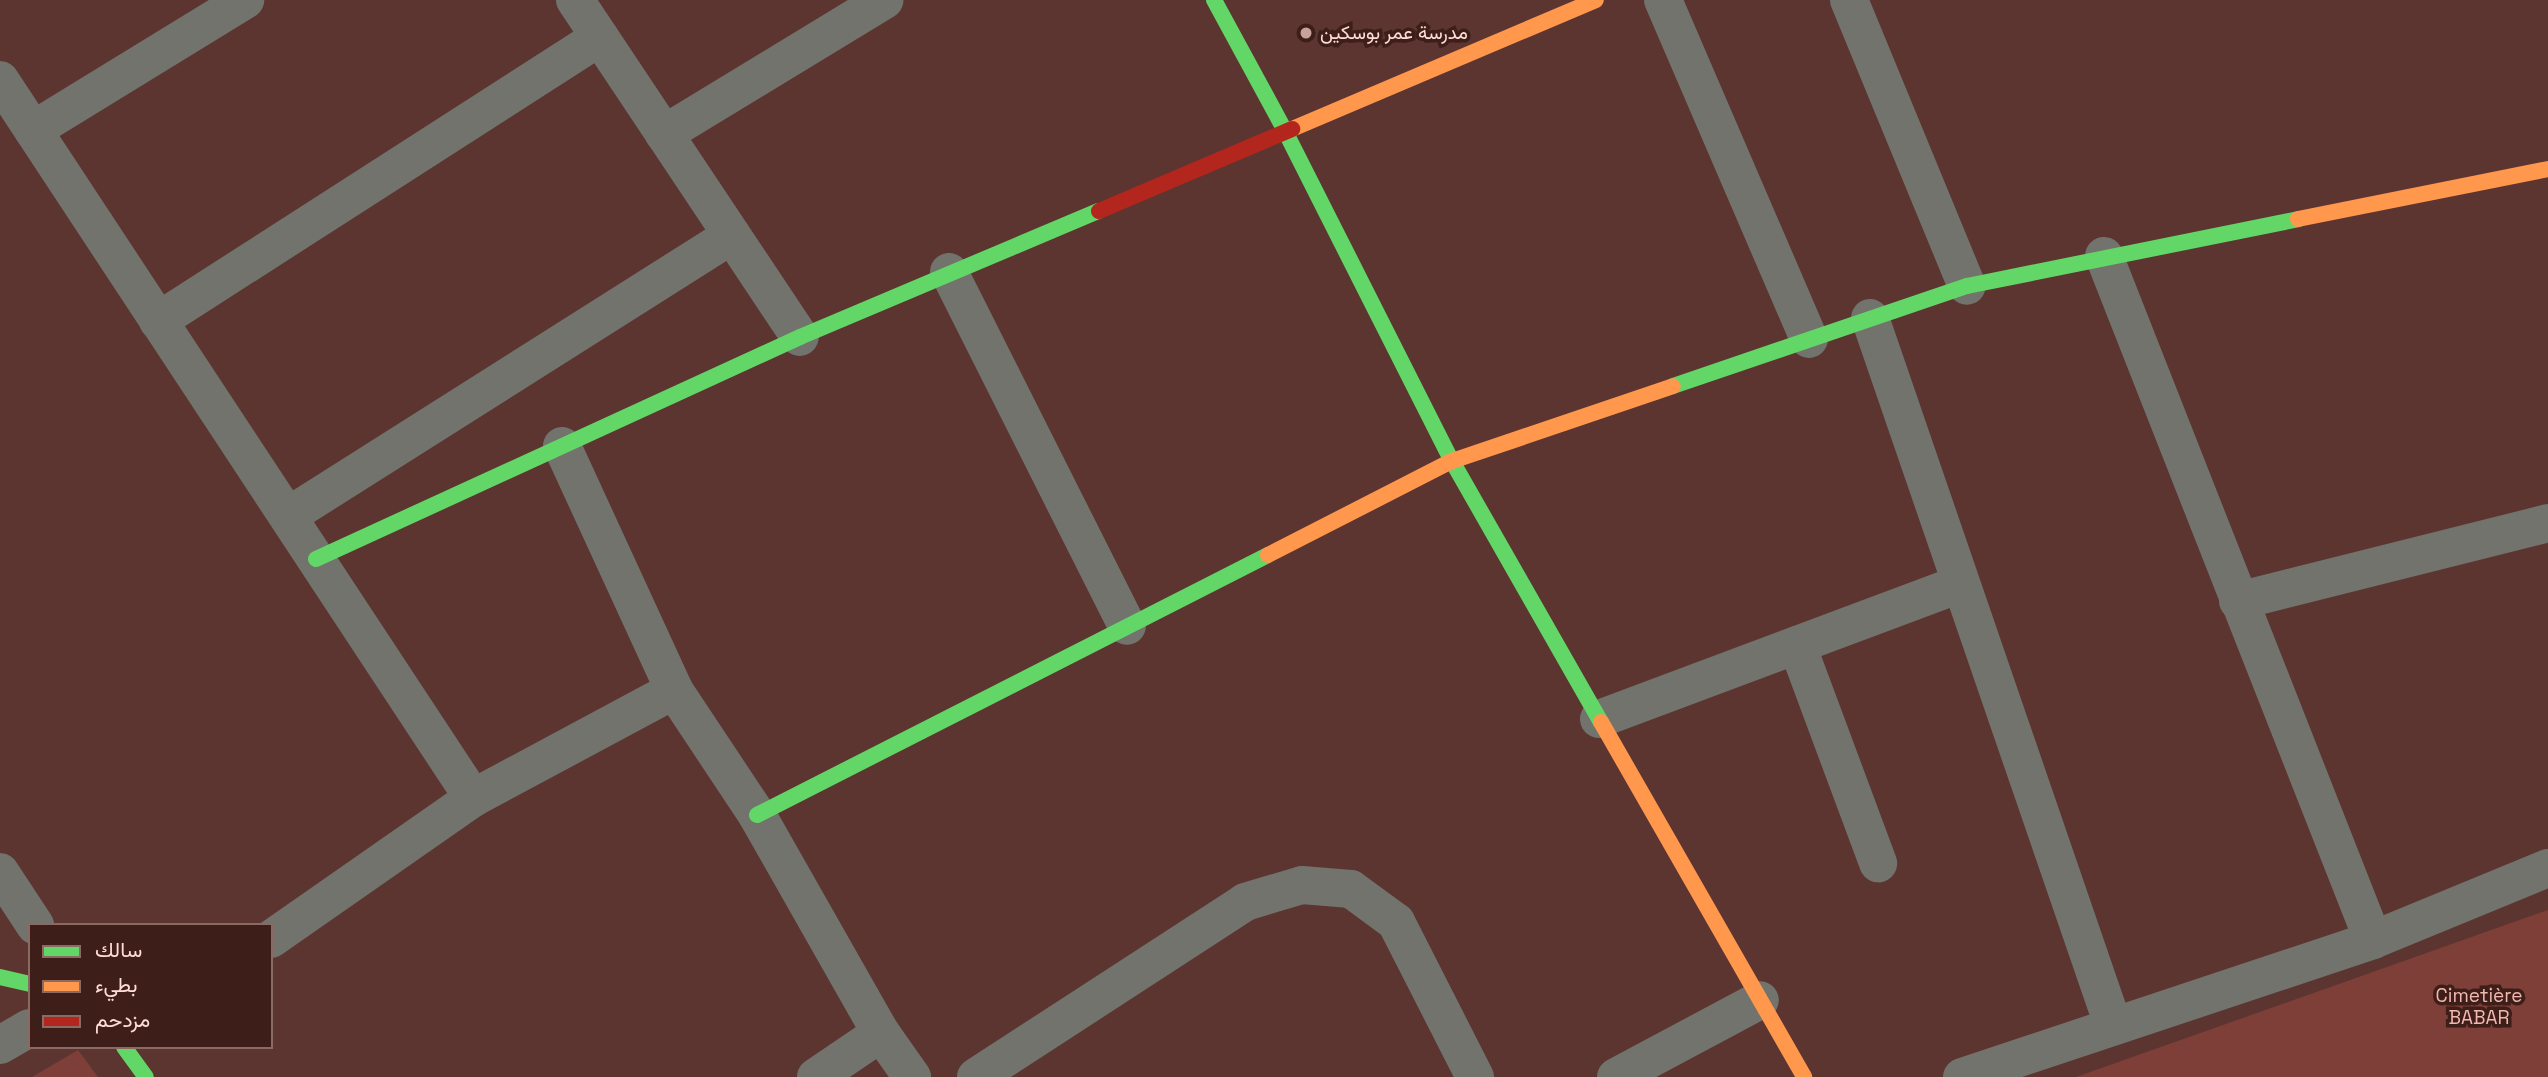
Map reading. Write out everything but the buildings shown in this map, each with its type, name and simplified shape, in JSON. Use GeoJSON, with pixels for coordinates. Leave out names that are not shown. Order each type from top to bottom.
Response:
{"type":"FeatureCollection","features":[{"type":"Feature","properties":{"kind":"street"},"geometry":{"type":"LineString","coordinates":[[33,130],[245,0]]}},
{"type":"Feature","properties":{"kind":"street"},"geometry":{"type":"LineString","coordinates":[[575,0],[800,337]]}},
{"type":"Feature","properties":{"kind":"street"},"geometry":{"type":"LineString","coordinates":[[664,134],[884,0]]}},
{"type":"Feature","properties":{"kind":"street"},"geometry":{"type":"LineString","coordinates":[[1214,0],[1285,131],[1452,461],[1804,1077]]}},
{"type":"Feature","properties":{"kind":"street"},"geometry":{"type":"LineString","coordinates":[[316,559],[800,337],[1596,0]]}},
{"type":"Feature","properties":{"kind":"street"},"geometry":{"type":"LineString","coordinates":[[1663,0],[1809,339]]}},
{"type":"Feature","properties":{"kind":"street"},"geometry":{"type":"LineString","coordinates":[[1849,0],[1967,286]]}},
{"type":"Feature","properties":{"kind":"street"},"geometry":{"type":"LineString","coordinates":[[158,321],[600,37]]}},
{"type":"Feature","properties":{"kind":"street"},"geometry":{"type":"LineString","coordinates":[[0,80],[473,798]]}},
{"type":"Feature","properties":{"kind":"street"},"geometry":{"type":"LineString","coordinates":[[757,816],[1452,461],[1967,286],[2104,256],[2548,169]]}},
{"type":"Feature","properties":{"kind":"street"},"geometry":{"type":"LineString","coordinates":[[288,516],[732,235]]}},
{"type":"Feature","properties":{"kind":"street"},"geometry":{"type":"LineString","coordinates":[[2104,256],[2373,940]]}},
{"type":"Feature","properties":{"kind":"street"},"geometry":{"type":"LineString","coordinates":[[949,272],[1127,626]]}},
{"type":"Feature","properties":{"kind":"street"},"geometry":{"type":"LineString","coordinates":[[1870,318],[2113,1025]]}},
{"type":"Feature","properties":{"kind":"street"},"geometry":{"type":"LineString","coordinates":[[562,446],[674,690],[757,816],[881,1033],[912,1077]]}},
{"type":"Feature","properties":{"kind":"street"},"geometry":{"type":"LineString","coordinates":[[2238,601],[2548,523]]}},
{"type":"Feature","properties":{"kind":"street"},"geometry":{"type":"LineString","coordinates":[[1599,719],[1961,584]]}},
{"type":"Feature","properties":{"kind":"street"},"geometry":{"type":"LineString","coordinates":[[1797,645],[1878,863]]}},
{"type":"Feature","properties":{"kind":"street"},"geometry":{"type":"LineString","coordinates":[[273,938],[473,798],[674,690]]}},
{"type":"Feature","properties":{"kind":"street"},"geometry":{"type":"LineString","coordinates":[[1962,1077],[2373,940],[2548,868]]}},
{"type":"Feature","properties":{"kind":"street"},"geometry":{"type":"LineString","coordinates":[[0,872],[34,923]]}},
{"type":"Feature","properties":{"kind":"street"},"geometry":{"type":"LineString","coordinates":[[976,1077],[1245,902],[1302,885],[1351,889],[1396,922],[1475,1077]]}},
{"type":"Feature","properties":{"kind":"street"},"geometry":{"type":"LineString","coordinates":[[0,977],[28,984]]}},
{"type":"Feature","properties":{"kind":"street"},"geometry":{"type":"LineString","coordinates":[[1616,1077],[1760,1000]]}},
{"type":"Feature","properties":{"kind":"street"},"geometry":{"type":"LineString","coordinates":[[0,1045],[28,1029]]}},
{"type":"Feature","properties":{"kind":"street"},"geometry":{"type":"LineString","coordinates":[[816,1077],[881,1033]]}},
{"type":"Feature","properties":{"kind":"street"},"geometry":{"type":"LineString","coordinates":[[125,1049],[146,1077]]}},
{"type":"Feature","properties":{"kind":"green space","name":"Cimetière BABAR"},"geometry":{"type":"Polygon","coordinates":[[[2548,910],[2548,1077],[2076,1077],[2124,1060],[2548,910]]]}},
{"type":"Feature","properties":{"kind":"green space"},"geometry":{"type":"Polygon","coordinates":[[[78,1050],[98,1077],[32,1077],[78,1050]]]}},
{"type":"Feature","properties":{"kind":"traffic: fast"},"geometry":{"type":"LineString","coordinates":[[1214,0],[1285,131],[1452,461],[1601,722]]}},
{"type":"Feature","properties":{"kind":"traffic: fast"},"geometry":{"type":"LineString","coordinates":[[316,559],[800,337],[1099,211]]}},
{"type":"Feature","properties":{"kind":"traffic: fast"},"geometry":{"type":"LineString","coordinates":[[1673,386],[1967,286],[2298,219]]}},
{"type":"Feature","properties":{"kind":"traffic: fast"},"geometry":{"type":"LineString","coordinates":[[757,815],[1268,555]]}},
{"type":"Feature","properties":{"kind":"traffic: fast"},"geometry":{"type":"LineString","coordinates":[[0,977],[28,984]]}},
{"type":"Feature","properties":{"kind":"traffic: fast"},"geometry":{"type":"LineString","coordinates":[[125,1049],[146,1077]]}},
{"type":"Feature","properties":{"kind":"traffic: slow"},"geometry":{"type":"LineString","coordinates":[[1292,129],[1596,0]]}},
{"type":"Feature","properties":{"kind":"traffic: slow"},"geometry":{"type":"LineString","coordinates":[[2298,219],[2548,169]]}},
{"type":"Feature","properties":{"kind":"traffic: slow"},"geometry":{"type":"LineString","coordinates":[[1268,555],[1452,461],[1673,386]]}},
{"type":"Feature","properties":{"kind":"traffic: slow"},"geometry":{"type":"LineString","coordinates":[[1601,722],[1804,1077]]}},
{"type":"Feature","properties":{"kind":"traffic: jam"},"geometry":{"type":"LineString","coordinates":[[1099,211],[1292,129]]}},
{"type":"Feature","properties":{"kind":"place","name":"مدرسة عمر بوسكين"},"geometry":{"type":"Point","coordinates":[1306,33]}}]}
